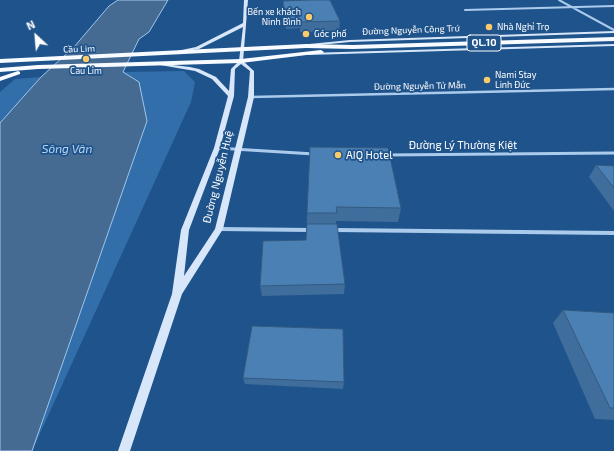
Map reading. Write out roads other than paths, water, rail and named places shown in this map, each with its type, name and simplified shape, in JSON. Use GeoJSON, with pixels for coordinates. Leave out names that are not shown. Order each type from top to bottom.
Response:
{"type":"FeatureCollection","features":[{"type":"Feature","properties":{"kind":"highway","name":"QL.10"},"geometry":{"type":"LineString","coordinates":[[353,47],[614,39]]}},
{"type":"Feature","properties":{"kind":"highway","name":"Đường Nguyễn Công Trứ"},"geometry":{"type":"LineString","coordinates":[[158,54],[306,46],[353,47]]}},
{"type":"Feature","properties":{"kind":"highway","name":"Đường Nguyễn Công Trứ"},"geometry":{"type":"LineString","coordinates":[[153,64],[241,61],[307,54],[353,47]]}},
{"type":"Feature","properties":{"kind":"highway","name":"Cầu Lim"},"geometry":{"type":"LineString","coordinates":[[0,61],[158,54]]}},
{"type":"Feature","properties":{"kind":"highway"},"geometry":{"type":"LineString","coordinates":[[0,57],[18,60]]}},
{"type":"Feature","properties":{"kind":"highway","name":"Cầu Lim"},"geometry":{"type":"LineString","coordinates":[[0,70],[153,64]]}},
{"type":"Feature","properties":{"kind":"highway"},"geometry":{"type":"LineString","coordinates":[[0,79],[38,68]]}},
{"type":"Feature","properties":{"kind":"main road","name":"Đuờng Nguyễn Huệ"},"geometry":{"type":"LineString","coordinates":[[124,451],[177,294],[185,230],[217,148],[231,96],[233,69],[241,61],[246,0]]}},
{"type":"Feature","properties":{"kind":"main road"},"geometry":{"type":"LineString","coordinates":[[158,54],[197,48],[245,24]]}},
{"type":"Feature","properties":{"kind":"main road","name":"Đường Nguyễn Công Trứ"},"geometry":{"type":"LineString","coordinates":[[306,46],[350,41],[614,31]]}},
{"type":"Feature","properties":{"kind":"main road","name":"Đường Nguyễn Công Trứ"},"geometry":{"type":"LineString","coordinates":[[307,54],[350,54],[614,45]]}},
{"type":"Feature","properties":{"kind":"main road","name":"Đuờng Nguyễn Huệ"},"geometry":{"type":"LineString","coordinates":[[177,294],[219,228],[251,97],[252,71],[241,61]]}},
{"type":"Feature","properties":{"kind":"main road"},"geometry":{"type":"LineString","coordinates":[[153,64],[197,70],[214,78],[231,96]]}},
{"type":"Feature","properties":{"kind":"street"},"geometry":{"type":"LineString","coordinates":[[559,0],[614,31]]}},
{"type":"Feature","properties":{"kind":"street"},"geometry":{"type":"LineString","coordinates":[[465,10],[614,6]]}},
{"type":"Feature","properties":{"kind":"street","name":"Đường Nguyễn Tử Mẫn"},"geometry":{"type":"LineString","coordinates":[[251,97],[614,89]]}},
{"type":"Feature","properties":{"kind":"street"},"geometry":{"type":"LineString","coordinates":[[217,148],[315,154]]}},
{"type":"Feature","properties":{"kind":"street","name":"Đường Lý Thường Kiệt"},"geometry":{"type":"LineString","coordinates":[[378,155],[614,153]]}},
{"type":"Feature","properties":{"kind":"street"},"geometry":{"type":"LineString","coordinates":[[219,228],[314,230]]}},
{"type":"Feature","properties":{"kind":"street"},"geometry":{"type":"LineString","coordinates":[[330,230],[614,233]]}},
{"type":"Feature","properties":{"kind":"water","name":"Sông Vân"},"geometry":{"type":"Polygon","coordinates":[[[118,0],[168,0],[149,32],[139,39],[123,72],[139,82],[147,121],[32,451],[0,451],[0,123],[41,77],[74,47],[109,6],[118,0]]]}},
{"type":"Feature","properties":{"kind":"place","name":"Bến xe khách Ninh Bình"},"geometry":{"type":"Point","coordinates":[309,17]}},
{"type":"Feature","properties":{"kind":"place","name":"Nhà Nghỉ Trọ"},"geometry":{"type":"Point","coordinates":[489,27]}},
{"type":"Feature","properties":{"kind":"place","name":"Góc phố"},"geometry":{"type":"Point","coordinates":[306,34]}},
{"type":"Feature","properties":{"kind":"place","name":"Cau Lim"},"geometry":{"type":"Point","coordinates":[86,59]}},
{"type":"Feature","properties":{"kind":"place","name":"Nami Stay Linh Đức"},"geometry":{"type":"Point","coordinates":[487,80]}},
{"type":"Feature","properties":{"kind":"place","name":"AIQ Hotel"},"geometry":{"type":"Point","coordinates":[338,155]}}]}
